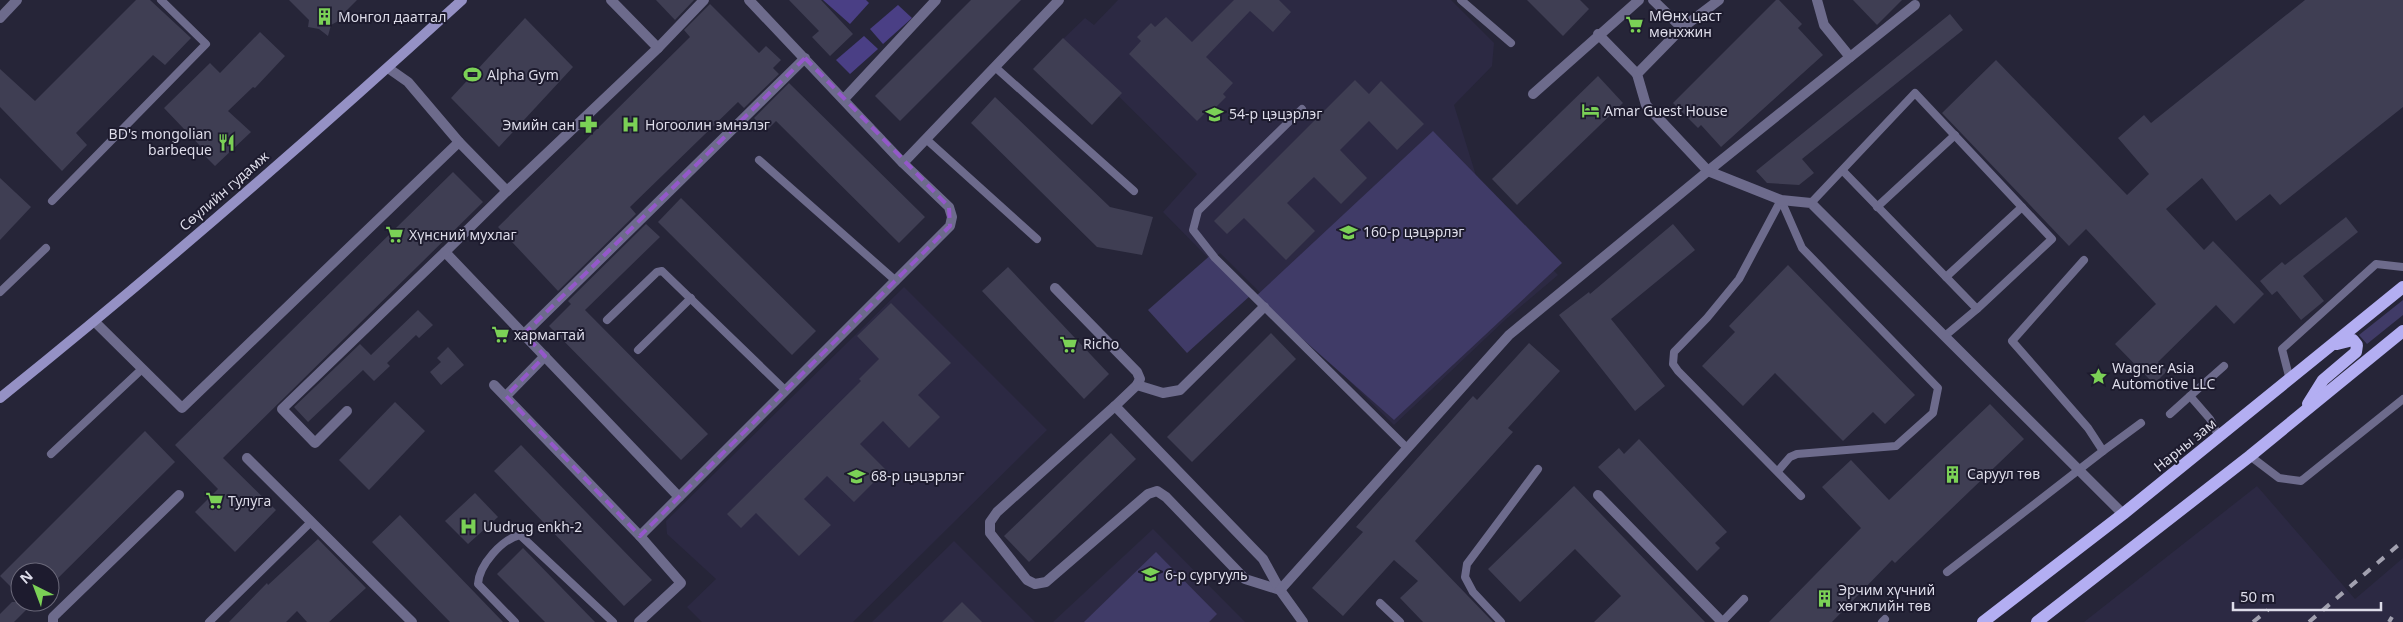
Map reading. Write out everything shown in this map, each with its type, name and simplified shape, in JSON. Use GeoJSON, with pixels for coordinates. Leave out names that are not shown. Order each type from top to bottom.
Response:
{"type":"FeatureCollection","features":[{"type":"Feature","properties":{"kind":"main road","name":"Сөүлийн гудамж"},"geometry":{"type":"LineString","coordinates":[[0,398],[95,322],[388,68],[462,0]]}},
{"type":"Feature","properties":{"kind":"main road","name":"Нарны зам"},"geometry":{"type":"LineString","coordinates":[[1983,622],[2123,514],[2403,287]]}},
{"type":"Feature","properties":{"kind":"main road"},"geometry":{"type":"LineString","coordinates":[[2037,622],[2250,456],[2403,331]]}},
{"type":"Feature","properties":{"kind":"main road"},"geometry":{"type":"LineString","coordinates":[[2301,414],[2323,380],[2356,352],[2357,345],[2353,340],[2332,346]]}},
{"type":"Feature","properties":{"kind":"street"},"geometry":{"type":"LineString","coordinates":[[0,18],[17,0]]}},
{"type":"Feature","properties":{"kind":"street"},"geometry":{"type":"LineString","coordinates":[[611,0],[658,48]]}},
{"type":"Feature","properties":{"kind":"street"},"geometry":{"type":"LineString","coordinates":[[347,411],[314,443],[282,409],[658,48],[704,0]]}},
{"type":"Feature","properties":{"kind":"street"},"geometry":{"type":"LineString","coordinates":[[844,99],[936,0]]}},
{"type":"Feature","properties":{"kind":"street"},"geometry":{"type":"LineString","coordinates":[[903,162],[1059,0]]}},
{"type":"Feature","properties":{"kind":"street"},"geometry":{"type":"LineString","coordinates":[[1533,94],[1638,0]]}},
{"type":"Feature","properties":{"kind":"street"},"geometry":{"type":"LineString","coordinates":[[1653,0],[1682,28]]}},
{"type":"Feature","properties":{"kind":"street"},"geometry":{"type":"LineString","coordinates":[[1637,74],[1682,28],[1719,0]]}},
{"type":"Feature","properties":{"kind":"street"},"geometry":{"type":"LineString","coordinates":[[1818,0],[1824,25],[1850,57]]}},
{"type":"Feature","properties":{"kind":"street"},"geometry":{"type":"LineString","coordinates":[[640,536],[950,226],[952,218],[949,207],[903,162],[752,1]]}},
{"type":"Feature","properties":{"kind":"street"},"geometry":{"type":"LineString","coordinates":[[1280,590],[1509,334],[1915,5]]}},
{"type":"Feature","properties":{"kind":"street"},"geometry":{"type":"LineString","coordinates":[[1598,34],[1637,74],[1646,105],[1708,171],[1781,200],[1812,203],[2123,514]]}},
{"type":"Feature","properties":{"kind":"street"},"geometry":{"type":"LineString","coordinates":[[524,334],[805,58]]}},
{"type":"Feature","properties":{"kind":"street"},"geometry":{"type":"LineString","coordinates":[[388,68],[408,82],[459,142],[507,191]]}},
{"type":"Feature","properties":{"kind":"street"},"geometry":{"type":"LineString","coordinates":[[95,322],[182,408],[459,142]]}},
{"type":"Feature","properties":{"kind":"street"},"geometry":{"type":"LineString","coordinates":[[445,252],[679,497]]}},
{"type":"Feature","properties":{"kind":"street"},"geometry":{"type":"LineString","coordinates":[[1055,288],[1137,372],[1140,379],[1137,385],[1115,406],[997,512],[990,522],[990,533],[1027,580],[1035,584],[1046,582],[1148,494],[1157,491],[1166,497],[1245,579],[1280,590]]}},
{"type":"Feature","properties":{"kind":"street"},"geometry":{"type":"LineString","coordinates":[[1137,385],[1163,393],[1180,390],[1264,307]]}},
{"type":"Feature","properties":{"kind":"street"},"geometry":{"type":"LineString","coordinates":[[506,396],[545,356]]}},
{"type":"Feature","properties":{"kind":"street"},"geometry":{"type":"LineString","coordinates":[[494,385],[640,536],[681,583],[639,622]]}},
{"type":"Feature","properties":{"kind":"street"},"geometry":{"type":"LineString","coordinates":[[1115,406],[1263,559],[1280,590],[1303,622]]}},
{"type":"Feature","properties":{"kind":"street"},"geometry":{"type":"LineString","coordinates":[[247,458],[412,622]]}},
{"type":"Feature","properties":{"kind":"street"},"geometry":{"type":"LineString","coordinates":[[52,622],[53,617],[179,494]]}},
{"type":"Feature","properties":{"kind":"street"},"geometry":{"type":"LineString","coordinates":[[1598,494],[1722,622]]}},
{"type":"Feature","properties":{"kind":"lane"},"geometry":{"type":"LineString","coordinates":[[52,201],[206,44],[161,0]]}},
{"type":"Feature","properties":{"kind":"lane"},"geometry":{"type":"LineString","coordinates":[[1462,0],[1511,43]]}},
{"type":"Feature","properties":{"kind":"lane"},"geometry":{"type":"LineString","coordinates":[[995,67],[1134,191]]}},
{"type":"Feature","properties":{"kind":"lane"},"geometry":{"type":"LineString","coordinates":[[1812,203],[1915,93],[2052,239],[1977,309],[1946,335]]}},
{"type":"Feature","properties":{"kind":"lane"},"geometry":{"type":"LineString","coordinates":[[1302,109],[1198,211],[1193,230],[1215,258],[1407,448]]}},
{"type":"Feature","properties":{"kind":"lane"},"geometry":{"type":"LineString","coordinates":[[1877,207],[1955,136]]}},
{"type":"Feature","properties":{"kind":"lane"},"geometry":{"type":"LineString","coordinates":[[926,139],[1037,239]]}},
{"type":"Feature","properties":{"kind":"lane"},"geometry":{"type":"LineString","coordinates":[[760,160],[896,281]]}},
{"type":"Feature","properties":{"kind":"lane"},"geometry":{"type":"LineString","coordinates":[[1843,171],[1977,309]]}},
{"type":"Feature","properties":{"kind":"lane"},"geometry":{"type":"LineString","coordinates":[[1781,200],[1739,278],[1707,318],[1674,352],[1673,364],[1801,496]]}},
{"type":"Feature","properties":{"kind":"lane"},"geometry":{"type":"LineString","coordinates":[[1778,471],[1790,457],[1797,454],[1896,446],[1933,413],[1938,388],[1802,248],[1781,200]]}},
{"type":"Feature","properties":{"kind":"lane"},"geometry":{"type":"LineString","coordinates":[[1946,277],[2022,207]]}},
{"type":"Feature","properties":{"kind":"lane"},"geometry":{"type":"LineString","coordinates":[[0,292],[46,248]]}},
{"type":"Feature","properties":{"kind":"lane"},"geometry":{"type":"LineString","coordinates":[[2084,260],[2012,341],[2088,428],[2103,450]]}},
{"type":"Feature","properties":{"kind":"lane"},"geometry":{"type":"LineString","coordinates":[[2290,380],[2282,349],[2376,264],[2403,267]]}},
{"type":"Feature","properties":{"kind":"lane"},"geometry":{"type":"LineString","coordinates":[[607,320],[657,272],[662,271],[785,390]]}},
{"type":"Feature","properties":{"kind":"lane"},"geometry":{"type":"LineString","coordinates":[[638,350],[692,298]]}},
{"type":"Feature","properties":{"kind":"lane"},"geometry":{"type":"LineString","coordinates":[[2170,414],[2224,366]]}},
{"type":"Feature","properties":{"kind":"lane"},"geometry":{"type":"LineString","coordinates":[[51,454],[142,369]]}},
{"type":"Feature","properties":{"kind":"lane"},"geometry":{"type":"LineString","coordinates":[[2190,396],[2210,420],[2219,437]]}},
{"type":"Feature","properties":{"kind":"lane"},"geometry":{"type":"LineString","coordinates":[[2250,456],[2279,478],[2301,481],[2403,399]]}},
{"type":"Feature","properties":{"kind":"lane"},"geometry":{"type":"LineString","coordinates":[[1947,572],[2079,471],[2103,450],[2141,423]]}},
{"type":"Feature","properties":{"kind":"lane"},"geometry":{"type":"LineString","coordinates":[[1501,622],[1473,592],[1464,577],[1467,564],[1538,469]]}},
{"type":"Feature","properties":{"kind":"lane"},"geometry":{"type":"LineString","coordinates":[[209,622],[311,522]]}},
{"type":"Feature","properties":{"kind":"lane"},"geometry":{"type":"LineString","coordinates":[[515,622],[478,584],[478,574],[510,537],[520,534],[613,622]]}},
{"type":"Feature","properties":{"kind":"lane"},"geometry":{"type":"LineString","coordinates":[[1722,622],[1744,598]]}},
{"type":"Feature","properties":{"kind":"lane"},"geometry":{"type":"LineString","coordinates":[[1380,603],[1400,622]]}},
{"type":"Feature","properties":{"kind":"highlighted area"},"geometry":{"type":"Polygon","coordinates":[[[805,58],[949,207],[950,226],[640,536],[506,396],[545,356],[524,334],[805,58]]]}},
{"type":"Feature","properties":{"kind":"shaded area"},"geometry":{"type":"Polygon","coordinates":[[[823,0],[866,0],[869,3],[850,24],[823,0]]]}},
{"type":"Feature","properties":{"kind":"shaded area","name":"160-р цэцэрлэг"},"geometry":{"type":"Polygon","coordinates":[[[1118,0],[1451,0],[1494,43],[1492,66],[1454,105],[1483,198],[1558,275],[1506,319],[1394,425],[1220,253],[1211,261],[1163,212],[1197,174],[1062,40],[1085,18],[1094,25],[1118,0]]]}},
{"type":"Feature","properties":{"kind":"shaded area"},"geometry":{"type":"Polygon","coordinates":[[[898,5],[912,18],[883,44],[870,29],[898,5]]]}},
{"type":"Feature","properties":{"kind":"shaded area"},"geometry":{"type":"Polygon","coordinates":[[[864,36],[878,49],[850,74],[836,60],[864,36]]]}},
{"type":"Feature","properties":{"kind":"shaded area"},"geometry":{"type":"Polygon","coordinates":[[[1433,131],[1562,263],[1394,420],[1255,297],[1433,131]]]}},
{"type":"Feature","properties":{"kind":"shaded area"},"geometry":{"type":"Polygon","coordinates":[[[1213,253],[1251,295],[1187,353],[1148,310],[1213,253]]]}},
{"type":"Feature","properties":{"kind":"shaded area","name":"68-р цэцэрлэг"},"geometry":{"type":"Polygon","coordinates":[[[904,287],[1047,430],[853,622],[702,622],[687,607],[716,579],[667,534],[666,521],[904,287]]]}},
{"type":"Feature","properties":{"kind":"shaded area"},"geometry":{"type":"Polygon","coordinates":[[[2403,300],[2403,315],[2367,344],[2359,335],[2403,300]]]}},
{"type":"Feature","properties":{"kind":"shaded area"},"geometry":{"type":"Polygon","coordinates":[[[2257,486],[2355,599],[2403,558],[2403,622],[2084,622],[2257,486]]]}},
{"type":"Feature","properties":{"kind":"shaded area","name":"6-р сургууль"},"geometry":{"type":"Polygon","coordinates":[[[1153,529],[1245,622],[1053,622],[1153,529]]]}},
{"type":"Feature","properties":{"kind":"shaded area"},"geometry":{"type":"Polygon","coordinates":[[[954,541],[1035,622],[872,622],[954,541]]]}},
{"type":"Feature","properties":{"kind":"shaded area"},"geometry":{"type":"Polygon","coordinates":[[[1156,552],[1217,614],[1209,622],[1084,622],[1156,552]]]}},
{"type":"Feature","properties":{"kind":"building"},"geometry":{"type":"Polygon","coordinates":[[[136,0],[150,0],[191,38],[165,65],[153,55],[76,133],[87,145],[62,171],[0,107],[0,69],[35,101],[136,0]]]}},
{"type":"Feature","properties":{"kind":"building","name":"Монгол даатгал"},"geometry":{"type":"Polygon","coordinates":[[[289,0],[357,0],[343,14],[342,19],[331,25],[328,36],[319,29],[308,27],[309,20],[289,0]]]}},
{"type":"Feature","properties":{"kind":"building"},"geometry":{"type":"Polygon","coordinates":[[[656,0],[694,0],[675,20],[656,0]]]}},
{"type":"Feature","properties":{"kind":"building"},"geometry":{"type":"Polygon","coordinates":[[[789,0],[821,0],[853,34],[830,56],[812,37],[819,31],[789,0]]]}},
{"type":"Feature","properties":{"kind":"building"},"geometry":{"type":"Polygon","coordinates":[[[971,0],[1021,0],[900,121],[875,96],[971,0]]]}},
{"type":"Feature","properties":{"kind":"building"},"geometry":{"type":"Polygon","coordinates":[[[1234,0],[1279,0],[1291,12],[1273,32],[1250,11],[1206,57],[1233,83],[1223,94],[1226,97],[1212,111],[1210,108],[1197,121],[1129,54],[1141,41],[1137,37],[1151,23],[1155,27],[1166,17],[1192,42],[1234,0]]]}},
{"type":"Feature","properties":{"kind":"building"},"geometry":{"type":"Polygon","coordinates":[[[1527,0],[1580,0],[1589,9],[1563,36],[1527,0]]]}},
{"type":"Feature","properties":{"kind":"building"},"geometry":{"type":"Polygon","coordinates":[[[1776,0],[1779,0],[1802,24],[1798,28],[1823,55],[1721,147],[1701,125],[1698,128],[1673,103],[1776,0]]]}},
{"type":"Feature","properties":{"kind":"building"},"geometry":{"type":"Polygon","coordinates":[[[1853,0],[1902,0],[1877,25],[1853,0]]]}},
{"type":"Feature","properties":{"kind":"building"},"geometry":{"type":"Polygon","coordinates":[[[2305,0],[2403,0],[2403,107],[2280,205],[2270,194],[2236,221],[2202,178],[2166,209],[2204,250],[2213,241],[2264,294],[2234,324],[2216,305],[2158,362],[2167,371],[2154,384],[2115,344],[2156,304],[2086,229],[2069,246],[1942,113],[1996,60],[2127,195],[2149,174],[2118,138],[2144,115],[2151,123],[2305,0]]]}},
{"type":"Feature","properties":{"kind":"building"},"geometry":{"type":"Polygon","coordinates":[[[710,4],[759,53],[766,46],[781,60],[773,68],[779,74],[744,108],[738,102],[630,207],[636,214],[558,291],[498,227],[690,37],[684,30],[710,4]]]}},
{"type":"Feature","properties":{"kind":"building"},"geometry":{"type":"Polygon","coordinates":[[[1950,14],[1963,30],[1802,159],[1814,173],[1799,185],[1767,183],[1756,171],[1950,14]]]}},
{"type":"Feature","properties":{"kind":"building"},"geometry":{"type":"Polygon","coordinates":[[[525,18],[573,67],[499,147],[451,98],[525,18]]]}},
{"type":"Feature","properties":{"kind":"building"},"geometry":{"type":"Polygon","coordinates":[[[260,32],[285,56],[255,88],[253,87],[228,111],[251,132],[215,166],[201,152],[204,150],[164,108],[210,63],[220,73],[260,32]]]}},
{"type":"Feature","properties":{"kind":"building"},"geometry":{"type":"Polygon","coordinates":[[[1063,38],[1122,93],[1092,125],[1033,69],[1063,38]]]}},
{"type":"Feature","properties":{"kind":"building"},"geometry":{"type":"Polygon","coordinates":[[[1598,76],[1623,103],[1517,205],[1492,179],[1598,76]]]}},
{"type":"Feature","properties":{"kind":"building"},"geometry":{"type":"Polygon","coordinates":[[[1355,80],[1369,94],[1381,81],[1424,124],[1397,150],[1369,121],[1340,150],[1367,178],[1341,204],[1314,177],[1287,203],[1315,231],[1286,260],[1244,218],[1227,234],[1214,221],[1355,80]]]}},
{"type":"Feature","properties":{"kind":"building"},"geometry":{"type":"Polygon","coordinates":[[[789,83],[925,217],[899,243],[776,121],[766,131],[754,118],[789,83]]]}},
{"type":"Feature","properties":{"kind":"building"},"geometry":{"type":"Polygon","coordinates":[[[995,97],[1110,207],[1153,217],[1142,255],[1097,247],[971,123],[995,97]]]}},
{"type":"Feature","properties":{"kind":"building"},"geometry":{"type":"Polygon","coordinates":[[[453,172],[483,202],[223,458],[276,510],[235,552],[195,512],[218,489],[175,445],[453,172]]]}},
{"type":"Feature","properties":{"kind":"building"},"geometry":{"type":"Polygon","coordinates":[[[0,178],[31,207],[0,240],[0,178]]]}},
{"type":"Feature","properties":{"kind":"building"},"geometry":{"type":"Polygon","coordinates":[[[681,198],[816,331],[792,355],[658,222],[681,198]]]}},
{"type":"Feature","properties":{"kind":"building"},"geometry":{"type":"Polygon","coordinates":[[[2346,217],[2358,232],[2303,276],[2324,301],[2301,320],[2277,291],[2272,295],[2260,281],[2282,262],[2285,265],[2346,217]]]}},
{"type":"Feature","properties":{"kind":"building"},"geometry":{"type":"Polygon","coordinates":[[[646,224],[660,237],[585,310],[708,434],[681,460],[549,326],[571,304],[568,301],[646,224]]]}},
{"type":"Feature","properties":{"kind":"building"},"geometry":{"type":"Polygon","coordinates":[[[1673,224],[1695,250],[1611,319],[1665,386],[1635,411],[1559,315],[1589,292],[1590,294],[1673,224]]]}},
{"type":"Feature","properties":{"kind":"building"},"geometry":{"type":"Polygon","coordinates":[[[1788,265],[1915,395],[1885,424],[1873,412],[1843,441],[1775,373],[1743,406],[1702,366],[1735,332],[1729,326],[1788,265]]]}},
{"type":"Feature","properties":{"kind":"building"},"geometry":{"type":"Polygon","coordinates":[[[1008,267],[1109,374],[1084,399],[982,291],[1008,267]]]}},
{"type":"Feature","properties":{"kind":"building"},"geometry":{"type":"Polygon","coordinates":[[[891,303],[951,363],[918,395],[940,417],[909,448],[883,421],[860,444],[886,470],[854,502],[827,476],[804,499],[831,525],[799,556],[756,513],[741,528],[727,514],[861,381],[859,379],[879,359],[857,336],[891,303]]]}},
{"type":"Feature","properties":{"kind":"building"},"geometry":{"type":"Polygon","coordinates":[[[418,310],[433,325],[419,338],[416,335],[387,363],[390,366],[374,381],[363,370],[308,422],[294,407],[360,344],[371,355],[418,310]]]}},
{"type":"Feature","properties":{"kind":"building"},"geometry":{"type":"Polygon","coordinates":[[[1271,333],[1296,359],[1192,462],[1167,437],[1271,333]]]}},
{"type":"Feature","properties":{"kind":"building"},"geometry":{"type":"Polygon","coordinates":[[[1529,343],[1560,371],[1508,428],[1513,432],[1415,541],[1493,622],[1423,622],[1400,598],[1418,581],[1394,560],[1343,616],[1312,588],[1363,532],[1356,527],[1473,396],[1477,400],[1529,343]]]}},
{"type":"Feature","properties":{"kind":"building"},"geometry":{"type":"Polygon","coordinates":[[[448,347],[464,365],[441,385],[430,372],[441,362],[437,358],[448,347]]]}},
{"type":"Feature","properties":{"kind":"building"},"geometry":{"type":"Polygon","coordinates":[[[395,402],[425,431],[369,490],[339,460],[395,402]]]}},
{"type":"Feature","properties":{"kind":"building","name":"Саруул төв"},"geometry":{"type":"Polygon","coordinates":[[[1990,404],[2024,439],[1895,563],[1892,560],[1832,622],[1769,622],[1861,528],[1822,487],[1851,460],[1889,500],[1990,404]]]}},
{"type":"Feature","properties":{"kind":"building"},"geometry":{"type":"Polygon","coordinates":[[[145,431],[175,462],[60,576],[60,562],[14,562],[145,431]]]}},
{"type":"Feature","properties":{"kind":"building"},"geometry":{"type":"Polygon","coordinates":[[[1111,433],[1136,459],[1029,562],[1004,536],[1111,433]]]}},
{"type":"Feature","properties":{"kind":"building"},"geometry":{"type":"Polygon","coordinates":[[[1639,439],[1727,532],[1715,543],[1720,548],[1697,571],[1598,467],[1619,448],[1624,454],[1639,439]]]}},
{"type":"Feature","properties":{"kind":"building"},"geometry":{"type":"Polygon","coordinates":[[[521,445],[652,580],[624,606],[494,471],[521,445]]]}},
{"type":"Feature","properties":{"kind":"building"},"geometry":{"type":"Polygon","coordinates":[[[1574,486],[1705,622],[1594,622],[1621,596],[1575,549],[1520,602],[1488,569],[1574,486]]]}},
{"type":"Feature","properties":{"kind":"building"},"geometry":{"type":"Polygon","coordinates":[[[475,493],[498,517],[468,544],[445,521],[475,493]]]}},
{"type":"Feature","properties":{"kind":"building"},"geometry":{"type":"Polygon","coordinates":[[[400,515],[503,622],[450,622],[372,542],[400,515]]]}},
{"type":"Feature","properties":{"kind":"building"},"geometry":{"type":"Polygon","coordinates":[[[318,539],[366,588],[329,622],[307,622],[297,611],[286,622],[229,622],[267,583],[268,585],[318,539]]]}},
{"type":"Feature","properties":{"kind":"building"},"geometry":{"type":"Polygon","coordinates":[[[523,548],[595,622],[545,622],[497,574],[523,548]]]}},
{"type":"Feature","properties":{"kind":"building"},"geometry":{"type":"Polygon","coordinates":[[[10,566],[10,586],[0,576],[10,566]]]}},
{"type":"Feature","properties":{"kind":"building"},"geometry":{"type":"Polygon","coordinates":[[[962,602],[982,622],[942,622],[962,602]]]}},
{"type":"Feature","properties":{"kind":"building"},"geometry":{"type":"Polygon","coordinates":[[[10,604],[10,612],[24,612],[14,622],[0,622],[0,614],[10,604]]]}},
{"type":"Feature","properties":{"kind":"railway"},"geometry":{"type":"LineString","coordinates":[[2309,622],[2403,541]]}},
{"type":"Feature","properties":{"kind":"railway"},"geometry":{"type":"LineString","coordinates":[[2253,622],[2268,610]]}},
{"type":"Feature","properties":{"kind":"railway"},"geometry":{"type":"LineString","coordinates":[[2389,622],[2392,617]]}},
{"type":"Feature","properties":{"kind":"place","name":"Монгол даатгал"},"geometry":{"type":"Point","coordinates":[324,17]}},
{"type":"Feature","properties":{"kind":"place","name":"МӨнх цаст мөнхжин"},"geometry":{"type":"Point","coordinates":[1635,24]}},
{"type":"Feature","properties":{"kind":"place","name":"Alpha Gym"},"geometry":{"type":"Point","coordinates":[473,75]}},
{"type":"Feature","properties":{"kind":"place","name":"Amar Guest House"},"geometry":{"type":"Point","coordinates":[1590,111]}},
{"type":"Feature","properties":{"kind":"place","name":"54-р цэцэрлэг"},"geometry":{"type":"Point","coordinates":[1215,114]}},
{"type":"Feature","properties":{"kind":"place","name":"Эмийн сан"},"geometry":{"type":"Point","coordinates":[589,125]}},
{"type":"Feature","properties":{"kind":"place","name":"Ногоолин эмнэлэг"},"geometry":{"type":"Point","coordinates":[631,125]}},
{"type":"Feature","properties":{"kind":"place","name":"BD's mongolian barbeque"},"geometry":{"type":"Point","coordinates":[226,142]}},
{"type":"Feature","properties":{"kind":"place","name":"160-р цэцэрлэг"},"geometry":{"type":"Point","coordinates":[1349,232]}},
{"type":"Feature","properties":{"kind":"place","name":"Хүнсний мухлаг"},"geometry":{"type":"Point","coordinates":[395,235]}},
{"type":"Feature","properties":{"kind":"place","name":"хармагтай"},"geometry":{"type":"Point","coordinates":[500,335]}},
{"type":"Feature","properties":{"kind":"place","name":"Richo"},"geometry":{"type":"Point","coordinates":[1069,344]}},
{"type":"Feature","properties":{"kind":"place","name":"Wagner Asia Automotive LLC"},"geometry":{"type":"Point","coordinates":[2098,376]}},
{"type":"Feature","properties":{"kind":"place","name":"Саруул төв"},"geometry":{"type":"Point","coordinates":[1953,474]}},
{"type":"Feature","properties":{"kind":"place","name":"68-р цэцэрлэг"},"geometry":{"type":"Point","coordinates":[857,476]}},
{"type":"Feature","properties":{"kind":"place","name":"Тулуга"},"geometry":{"type":"Point","coordinates":[214,501]}},
{"type":"Feature","properties":{"kind":"place","name":"Uudrug enkh-2"},"geometry":{"type":"Point","coordinates":[469,527]}},
{"type":"Feature","properties":{"kind":"place","name":"6-р сургууль"},"geometry":{"type":"Point","coordinates":[1151,575]}},
{"type":"Feature","properties":{"kind":"place","name":"Эрчим хүчний хөгжлийн төв"},"geometry":{"type":"Point","coordinates":[1824,598]}}]}
